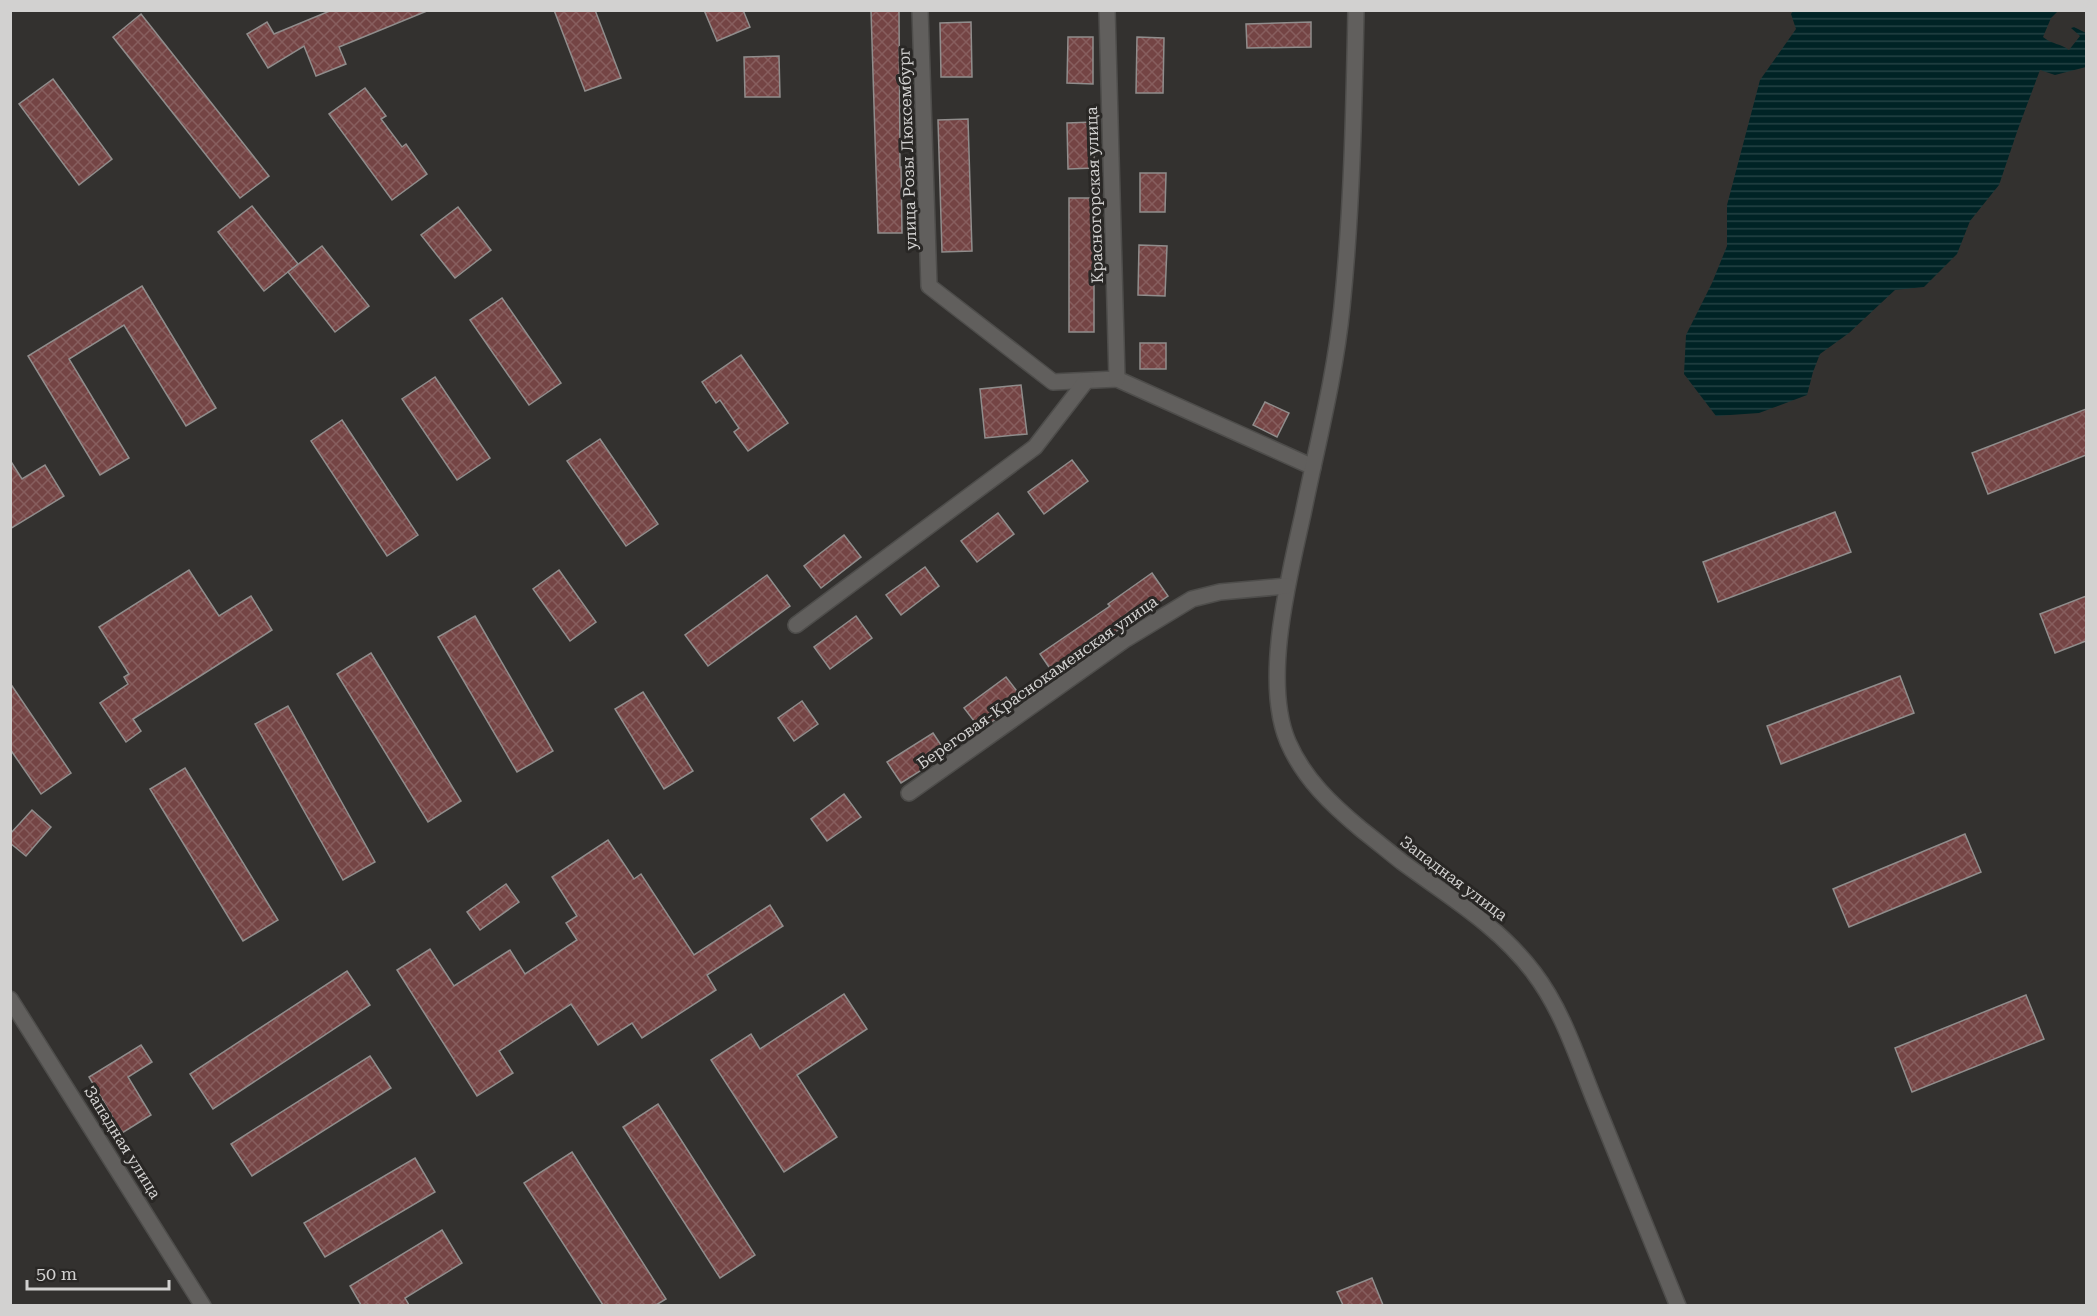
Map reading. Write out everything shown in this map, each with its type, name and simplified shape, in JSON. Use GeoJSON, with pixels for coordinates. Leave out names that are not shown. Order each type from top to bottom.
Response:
{"type":"FeatureCollection","features":[{"type":"Feature","properties":{"kind":"street","name":"улица Розы Люксембург"},"geometry":{"type":"LineString","coordinates":[[920,10],[929,286],[1053,382],[1086,381]]}},
{"type":"Feature","properties":{"kind":"street","name":"Красногорская улица"},"geometry":{"type":"LineString","coordinates":[[1107,10],[1117,379]]}},
{"type":"Feature","properties":{"kind":"street"},"geometry":{"type":"LineString","coordinates":[[1287,586],[1330,390],[1342,308],[1352,153],[1356,10]]}},
{"type":"Feature","properties":{"kind":"street"},"geometry":{"type":"LineString","coordinates":[[796,625],[1035,447],[1086,381],[1117,379],[1313,467]]}},
{"type":"Feature","properties":{"kind":"street","name":"Береговая-Краснокаменская улица"},"geometry":{"type":"LineString","coordinates":[[909,793],[1126,639],[1192,599],[1220,592],[1287,586]]}},
{"type":"Feature","properties":{"kind":"street","name":"Западная улица"},"geometry":{"type":"LineString","coordinates":[[1287,586],[1279,663],[1279,710],[1287,740],[1301,769],[1319,791],[1344,815],[1401,861],[1493,928],[1534,973],[1548,995],[1570,1041],[1678,1305]]}},
{"type":"Feature","properties":{"kind":"street","name":"Западная улица"},"geometry":{"type":"LineString","coordinates":[[10,999],[203,1305]]}},
{"type":"Feature","properties":{"kind":"water"},"geometry":{"type":"Polygon","coordinates":[[[1793,11],[2058,11],[2051,18],[2043,37],[2069,50],[2080,36],[2071,28],[2074,27],[2086,33],[2086,67],[2055,75],[2040,70],[1999,185],[1970,221],[1957,254],[1924,287],[1895,290],[1849,333],[1820,354],[1807,395],[1759,413],[1716,416],[1684,374],[1686,335],[1712,283],[1727,246],[1727,205],[1760,80],[1796,29],[1791,14],[1793,11]]]}},
{"type":"Feature","properties":{"kind":"building"},"geometry":{"type":"Polygon","coordinates":[[[332,10],[427,11],[339,47],[346,64],[316,76],[304,46],[268,68],[247,34],[267,22],[274,34],[332,10]]]}},
{"type":"Feature","properties":{"kind":"building"},"geometry":{"type":"Polygon","coordinates":[[[554,10],[595,10],[621,78],[585,91],[554,10]]]}},
{"type":"Feature","properties":{"kind":"building"},"geometry":{"type":"Polygon","coordinates":[[[704,10],[743,10],[750,27],[717,41],[704,10]]]}},
{"type":"Feature","properties":{"kind":"building"},"geometry":{"type":"Polygon","coordinates":[[[871,10],[899,10],[902,233],[878,233],[871,10]]]}},
{"type":"Feature","properties":{"kind":"building"},"geometry":{"type":"Polygon","coordinates":[[[141,14],[269,176],[240,198],[113,37],[141,14]]]}},
{"type":"Feature","properties":{"kind":"building"},"geometry":{"type":"Polygon","coordinates":[[[971,22],[972,77],[941,77],[940,23],[971,22]]]}},
{"type":"Feature","properties":{"kind":"building"},"geometry":{"type":"Polygon","coordinates":[[[1311,22],[1311,47],[1247,48],[1246,24],[1311,22]]]}},
{"type":"Feature","properties":{"kind":"building"},"geometry":{"type":"Polygon","coordinates":[[[1068,37],[1093,37],[1093,84],[1067,83],[1068,37]]]}},
{"type":"Feature","properties":{"kind":"building"},"geometry":{"type":"Polygon","coordinates":[[[1137,37],[1164,38],[1163,93],[1136,93],[1137,37]]]}},
{"type":"Feature","properties":{"kind":"building"},"geometry":{"type":"Polygon","coordinates":[[[779,56],[780,97],[745,97],[744,57],[779,56]]]}},
{"type":"Feature","properties":{"kind":"building"},"geometry":{"type":"Polygon","coordinates":[[[53,79],[112,159],[79,185],[19,104],[53,79]]]}},
{"type":"Feature","properties":{"kind":"building"},"geometry":{"type":"Polygon","coordinates":[[[365,88],[386,116],[381,119],[402,147],[406,144],[427,174],[392,200],[329,114],[365,88]]]}},
{"type":"Feature","properties":{"kind":"building"},"geometry":{"type":"Polygon","coordinates":[[[968,119],[972,251],[942,252],[938,120],[968,119]]]}},
{"type":"Feature","properties":{"kind":"building"},"geometry":{"type":"Polygon","coordinates":[[[1094,122],[1094,168],[1068,169],[1067,123],[1094,122]]]}},
{"type":"Feature","properties":{"kind":"building"},"geometry":{"type":"Polygon","coordinates":[[[1140,173],[1166,173],[1165,212],[1140,212],[1140,173]]]}},
{"type":"Feature","properties":{"kind":"building"},"geometry":{"type":"Polygon","coordinates":[[[1069,198],[1094,198],[1094,332],[1069,332],[1069,198]]]}},
{"type":"Feature","properties":{"kind":"building"},"geometry":{"type":"Polygon","coordinates":[[[252,206],[298,264],[264,291],[218,232],[252,206]]]}},
{"type":"Feature","properties":{"kind":"building"},"geometry":{"type":"Polygon","coordinates":[[[458,207],[491,250],[455,278],[421,235],[458,207]]]}},
{"type":"Feature","properties":{"kind":"building"},"geometry":{"type":"Polygon","coordinates":[[[1139,245],[1167,246],[1165,296],[1138,295],[1139,245]]]}},
{"type":"Feature","properties":{"kind":"building"},"geometry":{"type":"Polygon","coordinates":[[[322,246],[369,306],[335,332],[288,272],[322,246]]]}},
{"type":"Feature","properties":{"kind":"building"},"geometry":{"type":"Polygon","coordinates":[[[142,286],[216,408],[186,426],[124,325],[69,359],[129,458],[100,475],[28,356],[142,286]]]}},
{"type":"Feature","properties":{"kind":"building"},"geometry":{"type":"Polygon","coordinates":[[[502,298],[561,383],[529,405],[470,320],[502,298]]]}},
{"type":"Feature","properties":{"kind":"building"},"geometry":{"type":"Polygon","coordinates":[[[1140,343],[1166,343],[1166,369],[1140,369],[1140,343]]]}},
{"type":"Feature","properties":{"kind":"building"},"geometry":{"type":"Polygon","coordinates":[[[741,355],[788,423],[748,451],[734,432],[739,428],[720,400],[716,403],[702,382],[741,355]]]}},
{"type":"Feature","properties":{"kind":"building"},"geometry":{"type":"Polygon","coordinates":[[[435,377],[490,458],[457,480],[402,399],[435,377]]]}},
{"type":"Feature","properties":{"kind":"building"},"geometry":{"type":"Polygon","coordinates":[[[1021,385],[1027,434],[985,438],[980,389],[1021,385]]]}},
{"type":"Feature","properties":{"kind":"building"},"geometry":{"type":"Polygon","coordinates":[[[1265,402],[1289,413],[1277,437],[1253,425],[1265,402]]]}},
{"type":"Feature","properties":{"kind":"building"},"geometry":{"type":"Polygon","coordinates":[[[2086,409],[2086,455],[1988,494],[1972,453],[2086,409]]]}},
{"type":"Feature","properties":{"kind":"building"},"geometry":{"type":"Polygon","coordinates":[[[342,420],[418,535],[387,556],[311,441],[342,420]]]}},
{"type":"Feature","properties":{"kind":"building"},"geometry":{"type":"Polygon","coordinates":[[[600,439],[658,524],[626,546],[567,461],[600,439]]]}},
{"type":"Feature","properties":{"kind":"building"},"geometry":{"type":"Polygon","coordinates":[[[10,460],[22,479],[45,465],[64,496],[10,529],[10,460]]]}},
{"type":"Feature","properties":{"kind":"building"},"geometry":{"type":"Polygon","coordinates":[[[1072,460],[1088,481],[1044,514],[1028,492],[1072,460]]]}},
{"type":"Feature","properties":{"kind":"building"},"geometry":{"type":"Polygon","coordinates":[[[1835,512],[1851,552],[1718,602],[1703,562],[1835,512]]]}},
{"type":"Feature","properties":{"kind":"building"},"geometry":{"type":"Polygon","coordinates":[[[998,513],[1014,534],[977,562],[961,541],[998,513]]]}},
{"type":"Feature","properties":{"kind":"building"},"geometry":{"type":"Polygon","coordinates":[[[844,535],[861,557],[821,588],[804,566],[844,535]]]}},
{"type":"Feature","properties":{"kind":"building"},"geometry":{"type":"Polygon","coordinates":[[[925,567],[939,586],[901,615],[886,595],[925,567]]]}},
{"type":"Feature","properties":{"kind":"building"},"geometry":{"type":"Polygon","coordinates":[[[189,570],[219,616],[251,596],[272,630],[133,719],[141,731],[126,742],[100,703],[128,684],[124,677],[129,674],[99,627],[189,570]]]}},
{"type":"Feature","properties":{"kind":"building"},"geometry":{"type":"Polygon","coordinates":[[[559,570],[596,622],[570,641],[533,589],[559,570]]]}},
{"type":"Feature","properties":{"kind":"building"},"geometry":{"type":"Polygon","coordinates":[[[1152,573],[1168,596],[1055,676],[1040,654],[1110,606],[1108,604],[1152,573]]]}},
{"type":"Feature","properties":{"kind":"building"},"geometry":{"type":"Polygon","coordinates":[[[767,575],[790,606],[708,666],[685,635],[767,575]]]}},
{"type":"Feature","properties":{"kind":"building"},"geometry":{"type":"Polygon","coordinates":[[[2086,596],[2086,641],[2055,653],[2040,614],[2086,596]]]}},
{"type":"Feature","properties":{"kind":"building"},"geometry":{"type":"Polygon","coordinates":[[[475,616],[553,751],[517,772],[438,637],[475,616]]]}},
{"type":"Feature","properties":{"kind":"building"},"geometry":{"type":"Polygon","coordinates":[[[856,616],[872,638],[830,669],[814,647],[856,616]]]}},
{"type":"Feature","properties":{"kind":"building"},"geometry":{"type":"Polygon","coordinates":[[[371,653],[461,801],[428,822],[337,674],[371,653]]]}},
{"type":"Feature","properties":{"kind":"building"},"geometry":{"type":"Polygon","coordinates":[[[1900,676],[1914,713],[1781,764],[1767,726],[1900,676]]]}},
{"type":"Feature","properties":{"kind":"building"},"geometry":{"type":"Polygon","coordinates":[[[1006,677],[1023,699],[981,730],[964,708],[1006,677]]]}},
{"type":"Feature","properties":{"kind":"building"},"geometry":{"type":"Polygon","coordinates":[[[10,683],[71,773],[41,794],[10,749],[10,683]]]}},
{"type":"Feature","properties":{"kind":"building"},"geometry":{"type":"Polygon","coordinates":[[[643,692],[693,771],[664,789],[615,709],[643,692]]]}},
{"type":"Feature","properties":{"kind":"building"},"geometry":{"type":"Polygon","coordinates":[[[802,701],[818,724],[794,741],[778,718],[802,701]]]}},
{"type":"Feature","properties":{"kind":"building"},"geometry":{"type":"Polygon","coordinates":[[[288,706],[375,862],[343,880],[255,724],[288,706]]]}},
{"type":"Feature","properties":{"kind":"building"},"geometry":{"type":"Polygon","coordinates":[[[933,733],[947,754],[901,783],[887,762],[933,733]]]}},
{"type":"Feature","properties":{"kind":"building"},"geometry":{"type":"Polygon","coordinates":[[[185,768],[278,920],[243,941],[150,789],[185,768]]]}},
{"type":"Feature","properties":{"kind":"building"},"geometry":{"type":"Polygon","coordinates":[[[844,794],[861,817],[827,841],[811,819],[844,794]]]}},
{"type":"Feature","properties":{"kind":"building"},"geometry":{"type":"Polygon","coordinates":[[[32,810],[51,827],[26,856],[10,843],[10,834],[32,810]]]}},
{"type":"Feature","properties":{"kind":"building"},"geometry":{"type":"Polygon","coordinates":[[[1965,834],[1981,872],[1849,927],[1833,889],[1965,834]]]}},
{"type":"Feature","properties":{"kind":"building"},"geometry":{"type":"Polygon","coordinates":[[[608,840],[634,879],[641,874],[694,955],[770,905],[783,926],[707,975],[716,990],[642,1038],[632,1023],[598,1045],[571,1004],[499,1051],[513,1073],[477,1096],[397,970],[430,949],[454,986],[510,950],[525,974],[577,940],[566,923],[577,916],[552,877],[608,840]]]}},
{"type":"Feature","properties":{"kind":"building"},"geometry":{"type":"Polygon","coordinates":[[[506,884],[519,902],[480,930],[467,912],[506,884]]]}},
{"type":"Feature","properties":{"kind":"building"},"geometry":{"type":"Polygon","coordinates":[[[347,971],[370,1005],[213,1109],[190,1074],[347,971]]]}},
{"type":"Feature","properties":{"kind":"building"},"geometry":{"type":"Polygon","coordinates":[[[844,994],[867,1029],[797,1075],[837,1137],[784,1172],[711,1060],[751,1034],[760,1049],[844,994]]]}},
{"type":"Feature","properties":{"kind":"building"},"geometry":{"type":"Polygon","coordinates":[[[2026,995],[2044,1039],[1912,1092],[1895,1048],[2026,995]]]}},
{"type":"Feature","properties":{"kind":"building"},"geometry":{"type":"Polygon","coordinates":[[[141,1045],[152,1062],[128,1077],[151,1115],[122,1133],[89,1077],[141,1045]]]}},
{"type":"Feature","properties":{"kind":"building"},"geometry":{"type":"Polygon","coordinates":[[[370,1056],[391,1088],[252,1176],[231,1144],[370,1056]]]}},
{"type":"Feature","properties":{"kind":"building"},"geometry":{"type":"Polygon","coordinates":[[[658,1104],[755,1255],[720,1278],[623,1127],[658,1104]]]}},
{"type":"Feature","properties":{"kind":"building"},"geometry":{"type":"Polygon","coordinates":[[[572,1152],[666,1299],[656,1305],[603,1305],[524,1183],[572,1152]]]}},
{"type":"Feature","properties":{"kind":"building"},"geometry":{"type":"Polygon","coordinates":[[[415,1158],[435,1192],[325,1257],[304,1223],[415,1158]]]}},
{"type":"Feature","properties":{"kind":"building"},"geometry":{"type":"Polygon","coordinates":[[[442,1230],[462,1263],[405,1298],[409,1305],[361,1305],[350,1286],[442,1230]]]}},
{"type":"Feature","properties":{"kind":"building"},"geometry":{"type":"Polygon","coordinates":[[[1372,1278],[1383,1305],[1343,1305],[1337,1292],[1372,1278]]]}}]}
